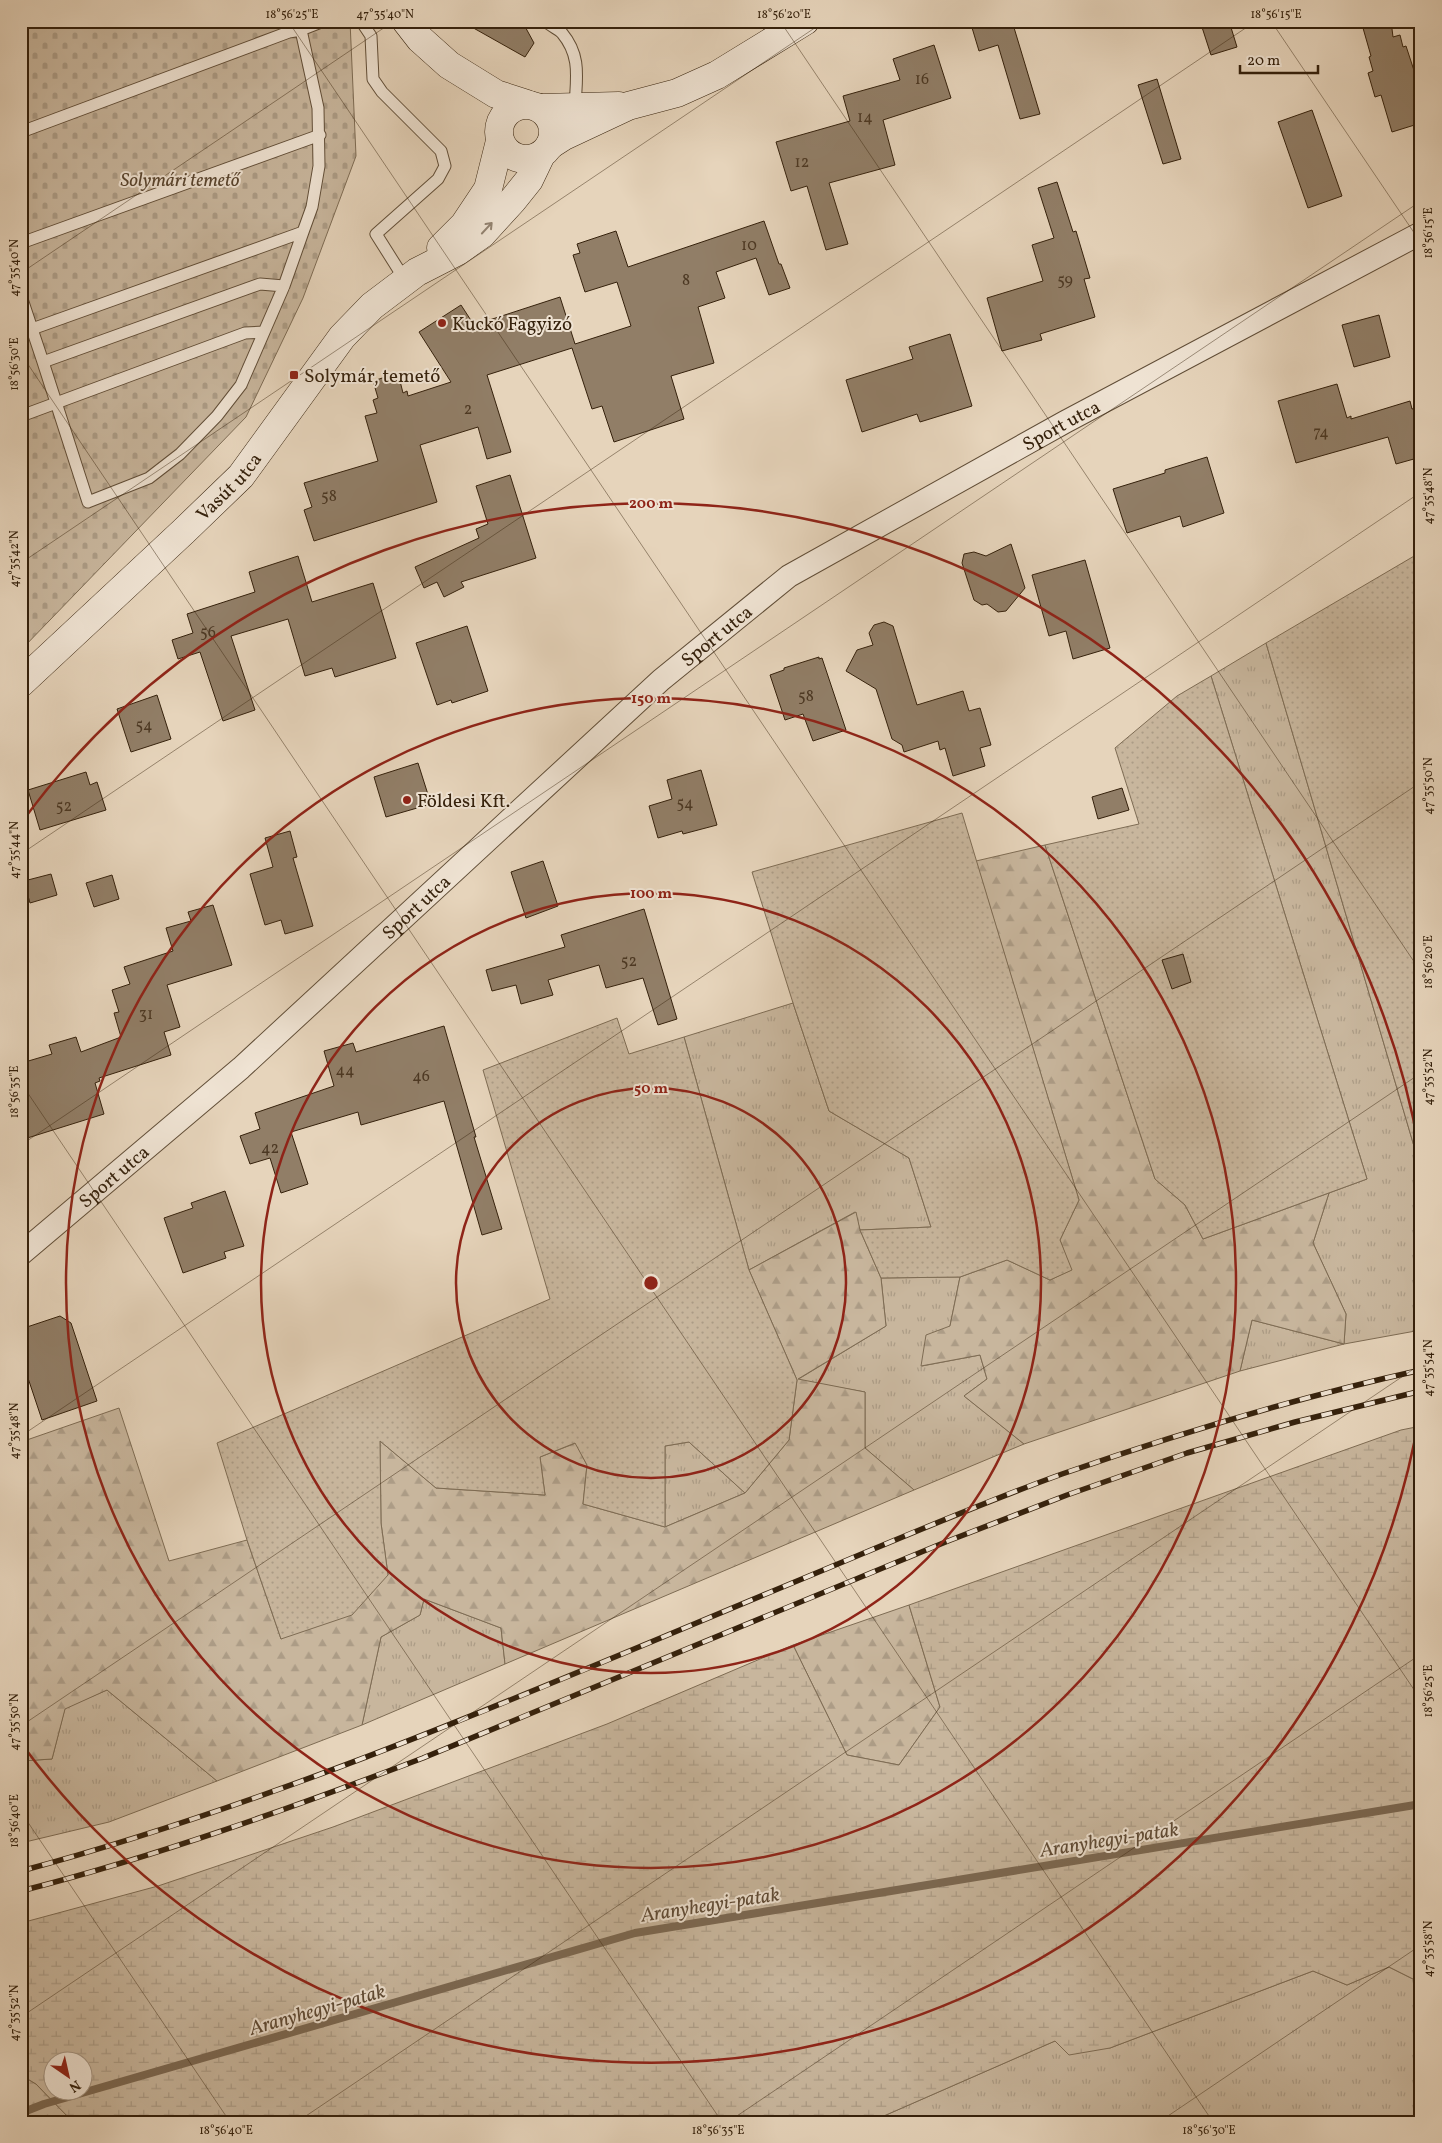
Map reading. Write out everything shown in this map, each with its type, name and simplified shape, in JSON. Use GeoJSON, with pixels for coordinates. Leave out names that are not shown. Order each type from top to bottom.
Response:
{"type":"FeatureCollection","features":[{"type":"Feature","properties":{"kind":"street"},"geometry":{"type":"LineString","coordinates":[[406,21],[420,39],[449,65],[496,94],[534,106],[550,118],[554,131],[546,150]]}},
{"type":"Feature","properties":{"kind":"street"},"geometry":{"type":"LineString","coordinates":[[449,65],[462,87],[499,135],[507,152],[517,158],[530,159],[546,150],[564,136],[628,106],[677,93],[717,75],[805,21]]}},
{"type":"Feature","properties":{"kind":"street"},"geometry":{"type":"LineString","coordinates":[[499,135],[504,116],[514,107],[575,108],[628,106]]}},
{"type":"Feature","properties":{"kind":"street","name":"Vasút utca"},"geometry":{"type":"LineString","coordinates":[[21,683],[241,476],[342,337],[372,306],[411,276],[464,225],[488,189],[499,135]]}},
{"type":"Feature","properties":{"kind":"street","name":"Vasút utca"},"geometry":{"type":"LineString","coordinates":[[411,276],[458,251],[482,234],[529,180],[546,150]]}},
{"type":"Feature","properties":{"kind":"street","name":"Sport utca"},"geometry":{"type":"LineString","coordinates":[[21,1254],[241,1068],[661,680],[789,576],[1065,422],[1421,233]]}},
{"type":"Feature","properties":{"kind":"lane"},"geometry":{"type":"LineString","coordinates":[[21,132],[289,32],[298,26],[324,21]]}},
{"type":"Feature","properties":{"kind":"lane"},"geometry":{"type":"LineString","coordinates":[[361,21],[372,36],[373,79],[382,92],[441,151],[445,166],[438,179],[376,234],[411,276]]}},
{"type":"Feature","properties":{"kind":"lane"},"geometry":{"type":"LineString","coordinates":[[546,21],[560,31],[572,49],[577,62],[575,108]]}},
{"type":"Feature","properties":{"kind":"lane"},"geometry":{"type":"LineString","coordinates":[[21,296],[88,502],[149,478],[180,454],[217,416],[240,385],[284,286],[312,207],[319,166],[320,134],[318,108],[298,26]]}},
{"type":"Feature","properties":{"kind":"lane"},"geometry":{"type":"LineString","coordinates":[[21,243],[320,134]]}},
{"type":"Feature","properties":{"kind":"lane"},"geometry":{"type":"LineString","coordinates":[[32,329],[303,232]]}},
{"type":"Feature","properties":{"kind":"lane"},"geometry":{"type":"LineString","coordinates":[[43,362],[260,284],[284,286]]}},
{"type":"Feature","properties":{"kind":"lane"},"geometry":{"type":"LineString","coordinates":[[21,416],[245,333],[264,332]]}},
{"type":"Feature","properties":{"kind":"green space","name":"Solymári temető"},"geometry":{"type":"Polygon","coordinates":[[[21,21],[350,21],[356,156],[303,298],[246,417],[21,650],[21,21]]]}},
{"type":"Feature","properties":{"kind":"green space"},"geometry":{"type":"Polygon","coordinates":[[[1421,552],[1421,1170],[1266,643],[1421,552]]]}},
{"type":"Feature","properties":{"kind":"green space"},"geometry":{"type":"Polygon","coordinates":[[[1266,643],[1421,1170],[1421,1330],[1344,1344],[1346,1314],[1313,1243],[1329,1193],[1367,1179],[1211,676],[1266,643]]]}},
{"type":"Feature","properties":{"kind":"green space"},"geometry":{"type":"Polygon","coordinates":[[[1211,676],[1367,1179],[1203,1239],[1185,1205],[1155,1179],[1045,845],[1139,824],[1115,748],[1177,696],[1211,676]]]}},
{"type":"Feature","properties":{"kind":"green space"},"geometry":{"type":"Polygon","coordinates":[[[962,813],[1079,1200],[1060,1240],[1072,1270],[1050,1280],[1007,1260],[960,1277],[881,1278],[860,1230],[931,1227],[909,1158],[829,1111],[752,872],[962,813]]]}},
{"type":"Feature","properties":{"kind":"green space"},"geometry":{"type":"Polygon","coordinates":[[[1045,845],[1155,1179],[1185,1205],[1203,1239],[1329,1193],[1313,1243],[1346,1314],[1344,1344],[1252,1320],[1240,1371],[1024,1444],[964,1396],[987,1379],[980,1355],[921,1366],[926,1335],[950,1326],[960,1277],[1007,1260],[1050,1280],[1071,1270],[1060,1240],[1079,1200],[976,861],[1045,845]]]}},
{"type":"Feature","properties":{"kind":"green space"},"geometry":{"type":"Polygon","coordinates":[[[793,1003],[829,1111],[909,1158],[931,1227],[860,1230],[855,1212],[749,1270],[684,1037],[793,1003]]]}},
{"type":"Feature","properties":{"kind":"green space"},"geometry":{"type":"Polygon","coordinates":[[[617,1018],[629,1054],[684,1037],[749,1270],[797,1380],[789,1440],[745,1493],[689,1442],[665,1446],[665,1527],[583,1504],[587,1465],[575,1443],[540,1457],[545,1495],[436,1488],[380,1441],[381,1523],[388,1575],[352,1615],[281,1639],[247,1540],[217,1443],[550,1299],[483,1070],[617,1018]]]}},
{"type":"Feature","properties":{"kind":"green space"},"geometry":{"type":"Polygon","coordinates":[[[856,1212],[860,1230],[881,1278],[886,1326],[798,1379],[865,1392],[865,1448],[914,1490],[505,1664],[501,1628],[424,1599],[420,1615],[381,1637],[362,1725],[217,1781],[107,1690],[65,1709],[52,1759],[21,1761],[21,1553],[27,1509],[21,1466],[21,1442],[119,1408],[169,1561],[247,1540],[281,1639],[388,1575],[381,1523],[380,1441],[436,1488],[545,1495],[540,1457],[576,1443],[587,1465],[583,1504],[665,1527],[745,1493],[789,1440],[797,1380],[749,1270],[856,1212]]]}},
{"type":"Feature","properties":{"kind":"green space"},"geometry":{"type":"Polygon","coordinates":[[[960,1277],[950,1326],[922,1366],[980,1355],[987,1379],[964,1396],[1024,1444],[914,1490],[865,1448],[865,1392],[797,1380],[886,1326],[881,1278],[960,1277]]]}},
{"type":"Feature","properties":{"kind":"green space"},"geometry":{"type":"Polygon","coordinates":[[[1252,1320],[1344,1344],[1240,1371],[1252,1320]]]}},
{"type":"Feature","properties":{"kind":"green space"},"geometry":{"type":"Polygon","coordinates":[[[1421,1426],[1421,1983],[1389,1967],[1347,1985],[1313,1971],[1110,2048],[1069,2055],[1055,2041],[870,2122],[73,2122],[52,2100],[92,2100],[92,2050],[42,2050],[42,2090],[21,2075],[21,1923],[158,1886],[333,1827],[607,1724],[793,1645],[847,1755],[899,1765],[940,1707],[909,1605],[1401,1430],[1421,1426]]]}},
{"type":"Feature","properties":{"kind":"green space"},"geometry":{"type":"Polygon","coordinates":[[[689,1442],[745,1493],[665,1527],[665,1446],[689,1442]]]}},
{"type":"Feature","properties":{"kind":"green space"},"geometry":{"type":"Polygon","coordinates":[[[424,1599],[501,1628],[505,1664],[362,1725],[381,1637],[420,1615],[424,1599]]]}},
{"type":"Feature","properties":{"kind":"green space"},"geometry":{"type":"Polygon","coordinates":[[[909,1605],[940,1707],[899,1765],[847,1755],[793,1645],[909,1605]]]}},
{"type":"Feature","properties":{"kind":"green space"},"geometry":{"type":"Polygon","coordinates":[[[107,1690],[217,1781],[109,1822],[21,1843],[21,1761],[52,1759],[65,1708],[107,1690]]]}},
{"type":"Feature","properties":{"kind":"green space"},"geometry":{"type":"Polygon","coordinates":[[[1389,1967],[1421,1983],[1421,2122],[870,2122],[1055,2041],[1110,2048],[1313,1971],[1347,1985],[1389,1967]]]}},
{"type":"Feature","properties":{"kind":"green space"},"geometry":{"type":"Polygon","coordinates":[[[21,2075],[42,2090],[42,2100],[52,2100],[73,2122],[21,2122],[21,2075]]]}},
{"type":"Feature","properties":{"kind":"building"},"geometry":{"type":"Polygon","coordinates":[[[461,21],[522,21],[534,43],[525,57],[461,21]]]}},
{"type":"Feature","properties":{"kind":"building"},"geometry":{"type":"Polygon","coordinates":[[[970,21],[1012,21],[1040,114],[1020,119],[998,45],[979,51],[970,21]]]}},
{"type":"Feature","properties":{"kind":"building"},"geometry":{"type":"Polygon","coordinates":[[[1200,21],[1229,21],[1237,47],[1211,55],[1200,21]]]}},
{"type":"Feature","properties":{"kind":"building"},"geometry":{"type":"Polygon","coordinates":[[[1361,21],[1391,21],[1393,37],[1400,35],[1403,47],[1406,46],[1421,92],[1421,123],[1392,132],[1381,95],[1375,97],[1368,73],[1373,71],[1369,57],[1371,56],[1361,21]]]}},
{"type":"Feature","properties":{"kind":"building"},"geometry":{"type":"Polygon","coordinates":[[[934,45],[951,98],[883,120],[895,165],[829,183],[848,244],[826,250],[807,186],[791,191],[776,142],[850,121],[843,96],[900,80],[893,59],[934,45]]]}},
{"type":"Feature","properties":{"kind":"building"},"geometry":{"type":"Polygon","coordinates":[[[1157,79],[1181,159],[1163,164],[1138,85],[1157,79]]]}},
{"type":"Feature","properties":{"kind":"building"},"geometry":{"type":"Polygon","coordinates":[[[1312,110],[1342,196],[1308,208],[1278,122],[1312,110]]]}},
{"type":"Feature","properties":{"kind":"building"},"geometry":{"type":"Polygon","coordinates":[[[1057,182],[1073,232],[1076,231],[1090,278],[1084,279],[1095,317],[1040,334],[1042,340],[1002,351],[987,298],[1043,281],[1032,245],[1054,238],[1038,188],[1057,182]]]}},
{"type":"Feature","properties":{"kind":"building"},"geometry":{"type":"Polygon","coordinates":[[[764,221],[779,264],[781,264],[790,288],[769,295],[756,258],[716,272],[725,298],[698,307],[714,363],[671,376],[684,419],[614,442],[602,406],[592,409],[572,348],[487,375],[511,452],[487,459],[478,427],[420,445],[437,502],[314,541],[304,510],[312,507],[304,483],[378,461],[365,416],[377,413],[373,400],[378,398],[373,381],[398,373],[403,393],[407,391],[408,396],[451,382],[419,332],[461,305],[474,325],[560,297],[575,344],[631,326],[617,282],[585,292],[573,255],[580,253],[577,244],[616,231],[628,267],[764,221]]]}},
{"type":"Feature","properties":{"kind":"building"},"geometry":{"type":"Polygon","coordinates":[[[1379,315],[1390,357],[1354,367],[1342,325],[1379,315]]]}},
{"type":"Feature","properties":{"kind":"building"},"geometry":{"type":"Polygon","coordinates":[[[950,334],[972,406],[920,422],[917,414],[862,432],[846,380],[913,359],[909,347],[950,334]]]}},
{"type":"Feature","properties":{"kind":"building"},"geometry":{"type":"Polygon","coordinates":[[[1337,384],[1347,418],[1351,416],[1351,419],[1410,401],[1412,409],[1421,407],[1421,457],[1396,464],[1388,437],[1296,463],[1278,401],[1337,384]]]}},
{"type":"Feature","properties":{"kind":"building"},"geometry":{"type":"Polygon","coordinates":[[[1207,457],[1224,513],[1183,527],[1180,516],[1127,533],[1113,489],[1165,473],[1165,470],[1207,457]]]}},
{"type":"Feature","properties":{"kind":"building"},"geometry":{"type":"Polygon","coordinates":[[[510,475],[536,558],[461,582],[464,587],[444,597],[437,582],[424,588],[415,567],[479,538],[476,529],[488,524],[476,486],[510,475]]]}},
{"type":"Feature","properties":{"kind":"building"},"geometry":{"type":"Polygon","coordinates":[[[1011,544],[1025,588],[1006,611],[998,612],[987,604],[982,605],[974,600],[962,563],[964,554],[974,552],[986,556],[1011,544]]]}},
{"type":"Feature","properties":{"kind":"building"},"geometry":{"type":"Polygon","coordinates":[[[298,556],[312,602],[373,583],[396,658],[335,677],[332,668],[305,676],[288,619],[231,636],[255,710],[223,721],[200,652],[178,659],[172,640],[193,633],[187,614],[255,592],[249,572],[298,556]]]}},
{"type":"Feature","properties":{"kind":"building"},"geometry":{"type":"Polygon","coordinates":[[[1085,560],[1110,648],[1073,659],[1066,631],[1049,636],[1032,575],[1085,560]]]}},
{"type":"Feature","properties":{"kind":"building"},"geometry":{"type":"Polygon","coordinates":[[[884,622],[893,626],[917,705],[963,691],[969,711],[980,708],[991,745],[980,748],[985,766],[953,776],[945,748],[940,750],[938,741],[904,752],[902,745],[892,739],[876,689],[846,671],[857,650],[873,645],[869,633],[874,625],[884,622]]]}},
{"type":"Feature","properties":{"kind":"building"},"geometry":{"type":"Polygon","coordinates":[[[467,626],[488,691],[452,703],[451,700],[437,705],[416,643],[467,626]]]}},
{"type":"Feature","properties":{"kind":"building"},"geometry":{"type":"Polygon","coordinates":[[[819,657],[819,659],[822,658],[846,730],[813,741],[803,714],[785,720],[770,675],[784,670],[784,668],[819,657]]]}},
{"type":"Feature","properties":{"kind":"building"},"geometry":{"type":"Polygon","coordinates":[[[157,695],[171,739],[131,752],[117,709],[157,695]]]}},
{"type":"Feature","properties":{"kind":"building"},"geometry":{"type":"Polygon","coordinates":[[[418,763],[431,804],[386,817],[374,777],[418,763]]]}},
{"type":"Feature","properties":{"kind":"building"},"geometry":{"type":"Polygon","coordinates":[[[701,770],[717,825],[683,834],[682,831],[658,838],[649,806],[672,799],[667,780],[701,770]]]}},
{"type":"Feature","properties":{"kind":"building"},"geometry":{"type":"Polygon","coordinates":[[[86,772],[90,785],[97,782],[106,810],[40,830],[28,790],[86,772]]]}},
{"type":"Feature","properties":{"kind":"building"},"geometry":{"type":"Polygon","coordinates":[[[1122,788],[1129,810],[1098,819],[1092,797],[1122,788]]]}},
{"type":"Feature","properties":{"kind":"building"},"geometry":{"type":"Polygon","coordinates":[[[290,831],[297,857],[293,858],[313,926],[285,934],[281,920],[265,925],[250,874],[273,867],[265,838],[290,831]]]}},
{"type":"Feature","properties":{"kind":"building"},"geometry":{"type":"Polygon","coordinates":[[[543,861],[558,906],[526,918],[511,872],[543,861]]]}},
{"type":"Feature","properties":{"kind":"building"},"geometry":{"type":"Polygon","coordinates":[[[51,874],[57,895],[30,903],[24,881],[51,874]]]}},
{"type":"Feature","properties":{"kind":"building"},"geometry":{"type":"Polygon","coordinates":[[[112,875],[119,899],[94,907],[86,883],[112,875]]]}},
{"type":"Feature","properties":{"kind":"building"},"geometry":{"type":"Polygon","coordinates":[[[213,905],[232,965],[167,985],[180,1027],[164,1032],[171,1055],[99,1078],[100,1081],[95,1083],[104,1114],[21,1140],[21,1071],[27,1070],[25,1062],[52,1054],[49,1045],[76,1037],[81,1052],[121,1037],[114,1013],[119,1012],[112,990],[130,984],[124,967],[173,951],[166,928],[191,921],[188,912],[213,905]]]}},
{"type":"Feature","properties":{"kind":"building"},"geometry":{"type":"Polygon","coordinates":[[[644,909],[677,1019],[658,1025],[643,978],[606,988],[599,965],[548,980],[553,995],[521,1004],[516,985],[492,991],[486,970],[565,947],[561,935],[644,909]]]}},
{"type":"Feature","properties":{"kind":"building"},"geometry":{"type":"Polygon","coordinates":[[[1183,954],[1191,982],[1172,989],[1162,960],[1183,954]]]}},
{"type":"Feature","properties":{"kind":"building"},"geometry":{"type":"Polygon","coordinates":[[[444,1026],[476,1137],[474,1137],[502,1229],[482,1235],[444,1101],[361,1125],[358,1112],[291,1132],[308,1184],[281,1193],[270,1158],[250,1164],[240,1136],[260,1129],[255,1113],[334,1086],[324,1051],[353,1043],[356,1052],[444,1026]]]}},
{"type":"Feature","properties":{"kind":"building"},"geometry":{"type":"Polygon","coordinates":[[[225,1191],[244,1246],[224,1252],[226,1258],[183,1273],[164,1218],[193,1208],[191,1203],[225,1191]]]}},
{"type":"Feature","properties":{"kind":"building"},"geometry":{"type":"Polygon","coordinates":[[[60,1316],[71,1323],[97,1401],[42,1420],[21,1357],[21,1329],[60,1316]]]}},
{"type":"Feature","properties":{"kind":"waterway","name":"Aranyhegyi-patak"},"geometry":{"type":"LineString","coordinates":[[21,2113],[44,2104],[635,1933],[1421,1804]]}},
{"type":"Feature","properties":{"kind":"railway"},"geometry":{"type":"LineString","coordinates":[[21,1871],[119,1843],[216,1811],[407,1741],[502,1704],[957,1514],[1062,1474],[1240,1417],[1330,1392],[1421,1370]]}},
{"type":"Feature","properties":{"kind":"railway"},"geometry":{"type":"LineString","coordinates":[[21,1891],[174,1847],[324,1795],[423,1758],[948,1541],[1067,1495],[1187,1453],[1295,1422],[1421,1391]]}},
{"type":"Feature","properties":{"kind":"place","name":"Kuckó Fagyizó"},"geometry":{"type":"Point","coordinates":[442,323]}},
{"type":"Feature","properties":{"kind":"place","name":"Solymár, temető"},"geometry":{"type":"Point","coordinates":[294,375]}},
{"type":"Feature","properties":{"kind":"place","name":"Földesi Kft."},"geometry":{"type":"Point","coordinates":[407,800]}}]}
